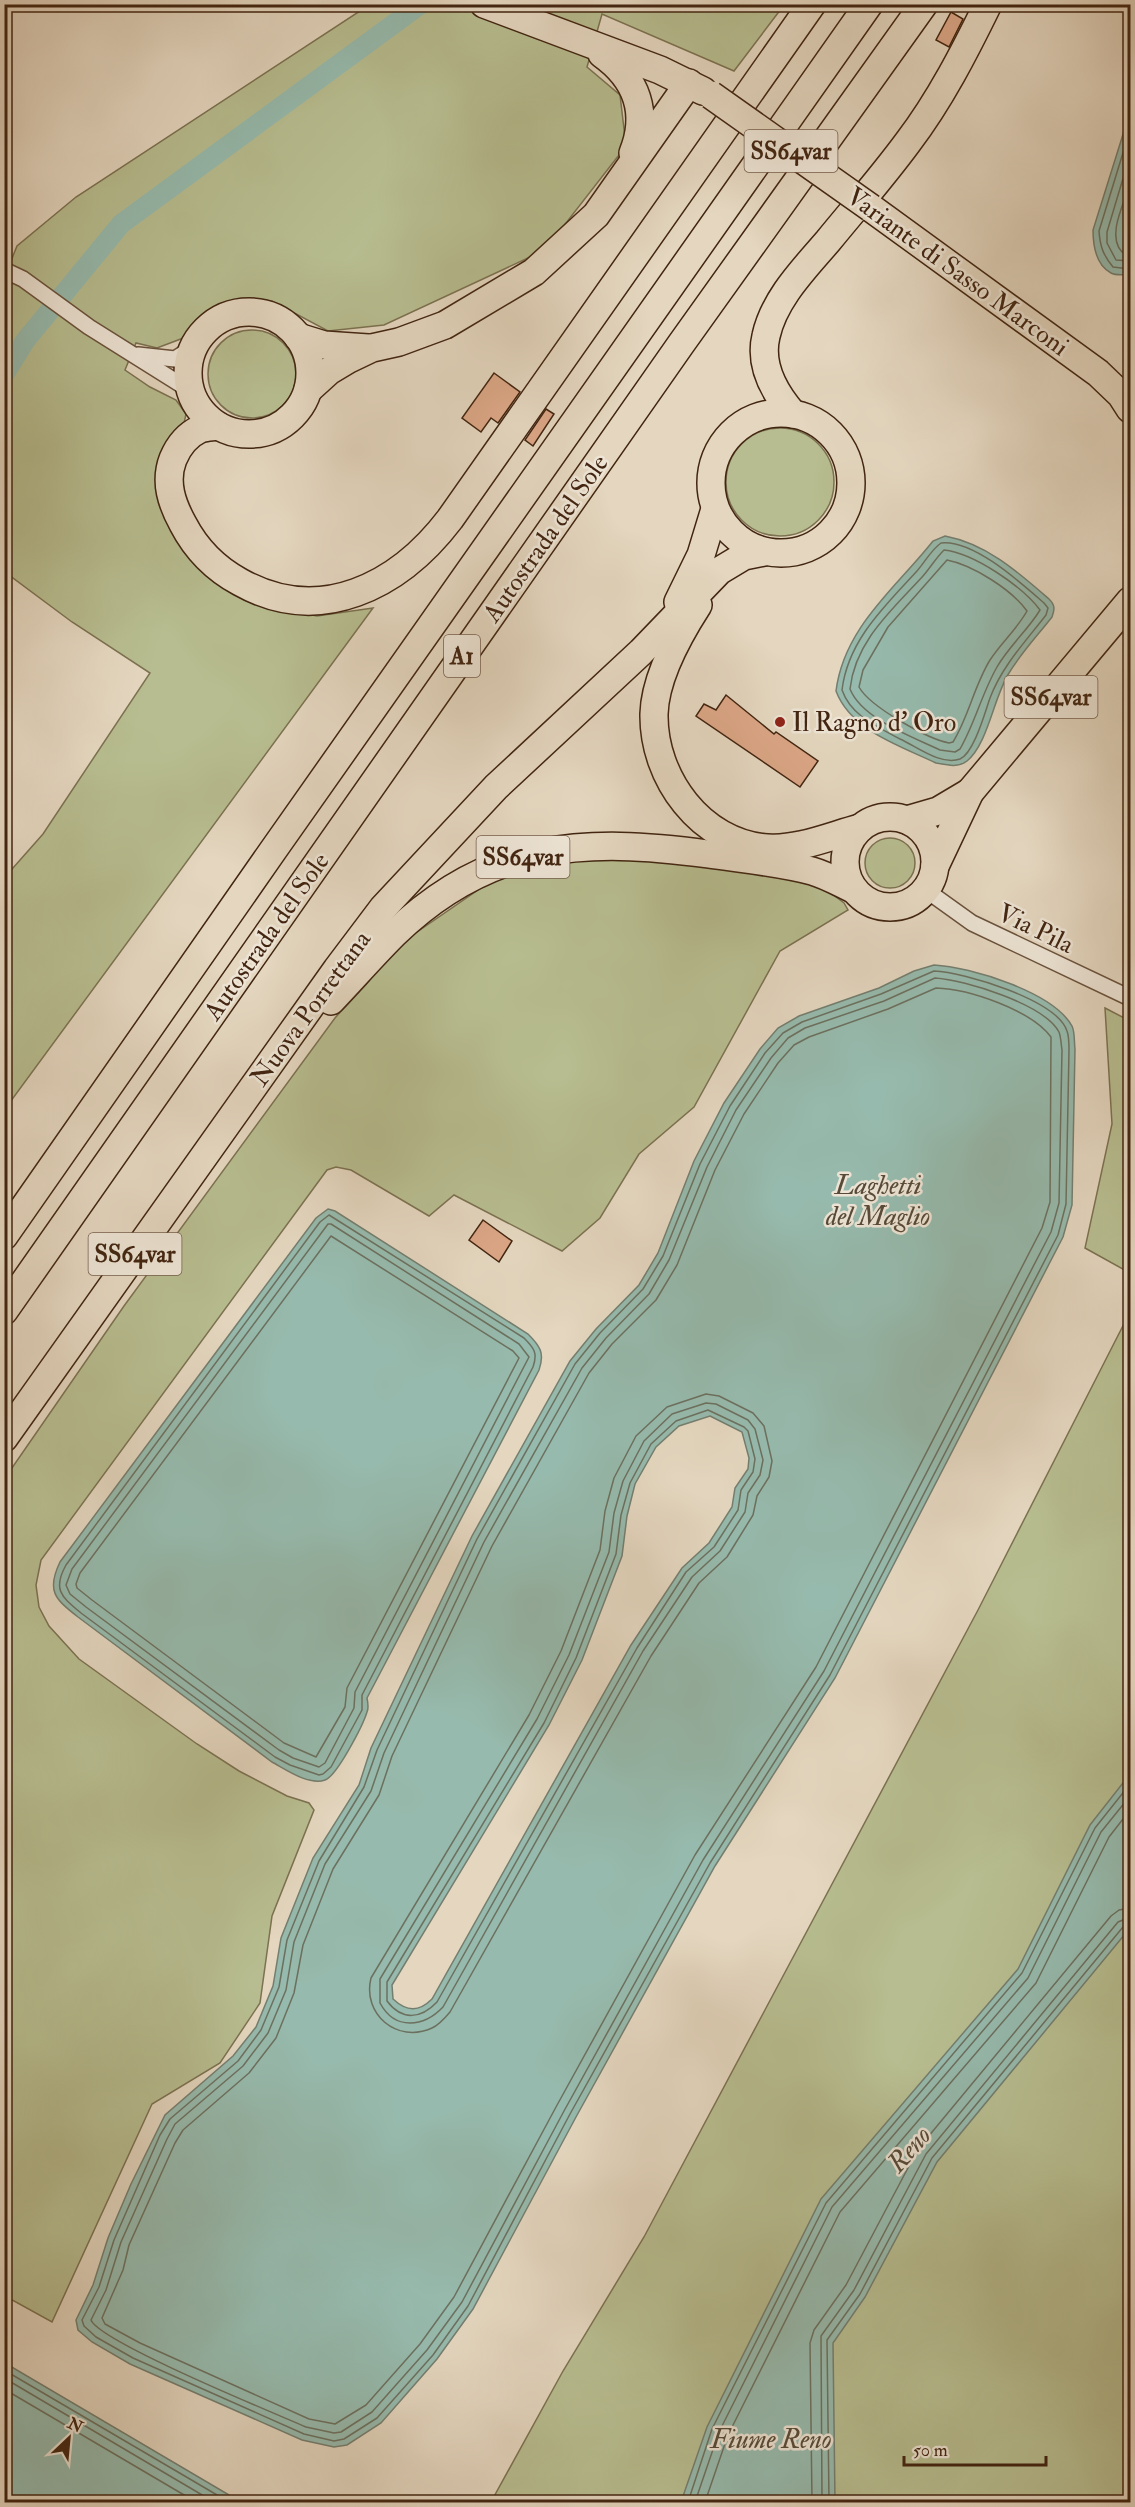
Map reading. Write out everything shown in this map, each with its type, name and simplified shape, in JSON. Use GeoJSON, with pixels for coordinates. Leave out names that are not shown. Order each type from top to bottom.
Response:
{"type":"FeatureCollection","features":[{"type":"Feature","properties":{"kind":"highway"},"geometry":{"type":"LineString","coordinates":[[218,426],[200,429],[182,443],[171,465],[169,479],[172,501],[181,521],[195,545],[215,565],[255,590],[276,599],[301,602],[340,598],[375,585],[398,571],[422,552],[450,519],[812,4]]}},
{"type":"Feature","properties":{"kind":"highway","name":"Autostrada del Sole"},"geometry":{"type":"LineString","coordinates":[[4,1236],[869,4]]}},
{"type":"Feature","properties":{"kind":"highway","name":"Autostrada del Sole"},"geometry":{"type":"LineString","coordinates":[[4,1311],[654,383],[924,4]]}},
{"type":"Feature","properties":{"kind":"highway"},"geometry":{"type":"LineString","coordinates":[[793,414],[780,398],[769,378],[765,359],[765,337],[774,314],[800,275],[910,141],[932,108],[988,4]]}},
{"type":"Feature","properties":{"kind":"highway","name":"Variante di Sasso Marconi"},"geometry":{"type":"LineString","coordinates":[[486,5],[700,89],[1002,301],[1098,373],[1121,395],[1131,409]]}},
{"type":"Feature","properties":{"kind":"highway"},"geometry":{"type":"LineString","coordinates":[[583,42],[627,76],[636,97],[641,117],[641,130],[624,176]]}},
{"type":"Feature","properties":{"kind":"highway"},"geometry":{"type":"LineString","coordinates":[[298,337],[324,345],[347,348],[372,348],[399,342],[445,324],[534,272],[596,215],[624,176],[700,89]]}},
{"type":"Feature","properties":{"kind":"highway"},"geometry":{"type":"LineString","coordinates":[[248,312],[276,319],[298,337],[307,354],[310,372],[308,390],[300,407],[288,421],[272,430],[254,434],[235,433],[218,426],[197,405],[191,391],[188,374],[195,346],[212,325],[229,316],[248,312]]}},
{"type":"Feature","properties":{"kind":"highway"},"geometry":{"type":"LineString","coordinates":[[308,390],[329,371],[372,348]]}},
{"type":"Feature","properties":{"kind":"highway","name":"SS64var"},"geometry":{"type":"LineString","coordinates":[[764,552],[743,543],[726,528],[715,509],[710,488],[712,467],[720,447],[733,430],[751,419],[772,413],[793,414],[812,420],[829,432],[842,449],[850,468],[851,489],[847,509],[837,526],[822,541],[804,550],[784,554],[764,552],[744,556],[719,571],[681,634],[658,687],[654,713],[655,735],[660,758],[669,781],[683,802],[701,820],[731,837],[765,848],[787,848],[813,843],[860,828],[882,818],[907,820],[938,811],[970,792]]}},
{"type":"Feature","properties":{"kind":"highway","name":"SS64var"},"geometry":{"type":"LineString","coordinates":[[667,623],[701,555],[715,509]]}},
{"type":"Feature","properties":{"kind":"highway"},"geometry":{"type":"LineString","coordinates":[[667,623],[719,571]]}},
{"type":"Feature","properties":{"kind":"highway","name":"SS64var"},"geometry":{"type":"LineString","coordinates":[[266,1069],[395,934],[422,911],[471,878],[523,857],[553,849],[589,845],[650,846],[813,871],[853,889],[871,904],[895,908],[907,905],[931,878],[970,792],[1131,601]]}},
{"type":"Feature","properties":{"kind":"highway","name":"Nuova Porrettana"},"geometry":{"type":"LineString","coordinates":[[4,1438],[382,908],[436,848],[496,787],[641,652],[667,623]]}},
{"type":"Feature","properties":{"kind":"highway"},"geometry":{"type":"LineString","coordinates":[[907,820],[929,838],[934,852],[931,878]]}},
{"type":"Feature","properties":{"kind":"highway"},"geometry":{"type":"LineString","coordinates":[[853,889],[844,864],[851,838],[860,828]]}},
{"type":"Feature","properties":{"kind":"street"},"geometry":{"type":"LineString","coordinates":[[4,270],[23,279],[73,316],[191,391]]}},
{"type":"Feature","properties":{"kind":"street"},"geometry":{"type":"LineString","coordinates":[[135,354],[174,359],[195,346]]}},
{"type":"Feature","properties":{"kind":"street","name":"Via Pila"},"geometry":{"type":"LineString","coordinates":[[931,878],[972,923],[1131,998]]}},
{"type":"Feature","properties":{"kind":"green space"},"geometry":{"type":"Polygon","coordinates":[[[369,5],[784,5],[734,71],[602,14],[587,67],[620,95],[626,146],[545,250],[384,325],[328,331],[272,301],[242,299],[216,308],[186,337],[157,348],[136,343],[125,370],[150,387],[176,400],[186,414],[165,512],[264,606],[317,616],[373,608],[5,1109],[5,877],[43,834],[150,673],[72,622],[5,572],[4,278],[17,246],[76,197],[369,5]]]}},
{"type":"Feature","properties":{"kind":"green space"},"geometry":{"type":"Polygon","coordinates":[[[252,330],[277,337],[289,349],[296,374],[289,399],[277,411],[252,418],[227,411],[215,399],[208,374],[215,349],[227,337],[252,330]]]}},
{"type":"Feature","properties":{"kind":"green space"},"geometry":{"type":"Polygon","coordinates":[[[780,428],[801,432],[818,444],[830,461],[834,482],[830,503],[818,520],[801,532],[780,536],[759,532],[742,520],[730,503],[726,482],[730,461],[742,444],[759,432],[780,428]]]}},
{"type":"Feature","properties":{"kind":"green space"},"geometry":{"type":"Polygon","coordinates":[[[885,838],[895,838],[908,845],[915,858],[915,868],[908,881],[895,888],[885,888],[876,884],[869,877],[865,868],[865,858],[869,849],[876,842],[885,838]]]}},
{"type":"Feature","properties":{"kind":"green space"},"geometry":{"type":"Polygon","coordinates":[[[641,857],[799,880],[828,891],[844,903],[848,910],[780,951],[694,1107],[639,1154],[600,1218],[562,1251],[454,1195],[429,1216],[351,1170],[336,1167],[327,1170],[41,1560],[36,1585],[39,1607],[49,1626],[79,1659],[197,1744],[239,1771],[287,1796],[309,1803],[314,1810],[272,1916],[260,2003],[220,2063],[152,2104],[52,2322],[5,2296],[5,1478],[124,1306],[335,1018],[404,941],[481,888],[507,875],[559,861],[641,857]]]}},
{"type":"Feature","properties":{"kind":"green space"},"geometry":{"type":"Polygon","coordinates":[[[1105,1008],[1130,1021],[1130,1273],[1085,1248],[1112,1124],[1105,1008]]]}},
{"type":"Feature","properties":{"kind":"green space"},"geometry":{"type":"Polygon","coordinates":[[[1130,1312],[1130,2502],[491,2502],[563,2371],[644,2237],[978,1610],[1130,1312]]]}},
{"type":"Feature","properties":{"kind":"water"},"geometry":{"type":"Polygon","coordinates":[[[1130,112],[1130,275],[1118,275],[1106,269],[1099,260],[1093,230],[1130,112]]]}},
{"type":"Feature","properties":{"kind":"water"},"geometry":{"type":"Polygon","coordinates":[[[945,536],[975,545],[1001,560],[1049,599],[1054,607],[1052,617],[1009,673],[986,732],[974,753],[964,763],[956,765],[936,763],[878,736],[853,717],[843,705],[836,691],[849,647],[860,628],[933,541],[945,536]]]}},
{"type":"Feature","properties":{"kind":"water","name":"Laghetti del Maglio"},"geometry":{"type":"Polygon","coordinates":[[[934,965],[989,976],[1030,992],[1048,1002],[1072,1026],[1075,1049],[1072,1205],[1063,1237],[835,1678],[715,1866],[473,2309],[437,2359],[381,2423],[347,2445],[334,2447],[302,2440],[130,2364],[92,2342],[78,2330],[76,2320],[93,2285],[108,2238],[131,2184],[165,2115],[233,2056],[256,2027],[273,1986],[281,1938],[313,1858],[359,1785],[371,1748],[472,1536],[570,1361],[596,1329],[639,1285],[658,1253],[694,1161],[724,1103],[760,1049],[778,1028],[799,1016],[879,988],[914,971],[934,965]],[[710,1416],[679,1426],[656,1447],[635,1484],[627,1516],[622,1556],[582,1660],[549,1725],[392,1985],[393,1999],[403,2006],[418,2008],[432,1999],[631,1645],[682,1568],[709,1543],[732,1507],[735,1488],[748,1469],[749,1458],[742,1432],[710,1416]]]}},
{"type":"Feature","properties":{"kind":"water"},"geometry":{"type":"Polygon","coordinates":[[[328,1209],[335,1211],[528,1334],[538,1346],[542,1359],[539,1370],[367,1698],[368,1710],[355,1738],[343,1760],[330,1776],[325,1780],[312,1781],[297,1776],[272,1762],[70,1611],[55,1594],[53,1587],[60,1562],[316,1218],[328,1209]]]}},
{"type":"Feature","properties":{"kind":"water","name":"Fiume Reno"},"geometry":{"type":"Polygon","coordinates":[[[1130,1774],[1130,1928],[937,2162],[865,2297],[833,2343],[835,2502],[681,2502],[707,2427],[821,2199],[1018,1969],[1090,1825],[1130,1774]]]}},
{"type":"Feature","properties":{"kind":"water"},"geometry":{"type":"Polygon","coordinates":[[[5,2363],[241,2502],[5,2502],[5,2363]]]}},
{"type":"Feature","properties":{"kind":"building"},"geometry":{"type":"Polygon","coordinates":[[[951,12],[963,19],[949,47],[936,40],[951,12]]]}},
{"type":"Feature","properties":{"kind":"building"},"geometry":{"type":"Polygon","coordinates":[[[494,373],[520,392],[498,423],[491,418],[481,432],[462,418],[494,373]]]}},
{"type":"Feature","properties":{"kind":"building"},"geometry":{"type":"Polygon","coordinates":[[[546,409],[554,414],[533,446],[525,440],[546,409]]]}},
{"type":"Feature","properties":{"kind":"building"},"geometry":{"type":"Polygon","coordinates":[[[726,695],[774,734],[776,732],[818,761],[800,787],[696,716],[704,704],[716,710],[726,695]]]}},
{"type":"Feature","properties":{"kind":"building"},"geometry":{"type":"Polygon","coordinates":[[[483,1220],[512,1241],[499,1262],[469,1240],[483,1220]]]}},
{"type":"Feature","properties":{"kind":"waterway"},"geometry":{"type":"LineString","coordinates":[[4,375],[25,341],[121,224],[421,4]]}},
{"type":"Feature","properties":{"kind":"place","name":"Il Ragno d' Oro"},"geometry":{"type":"Point","coordinates":[780,722]}},
{"type":"Feature","properties":{"kind":"water label","name":"Reno"},"geometry":{"type":"Point","coordinates":[909,2149]}}]}
